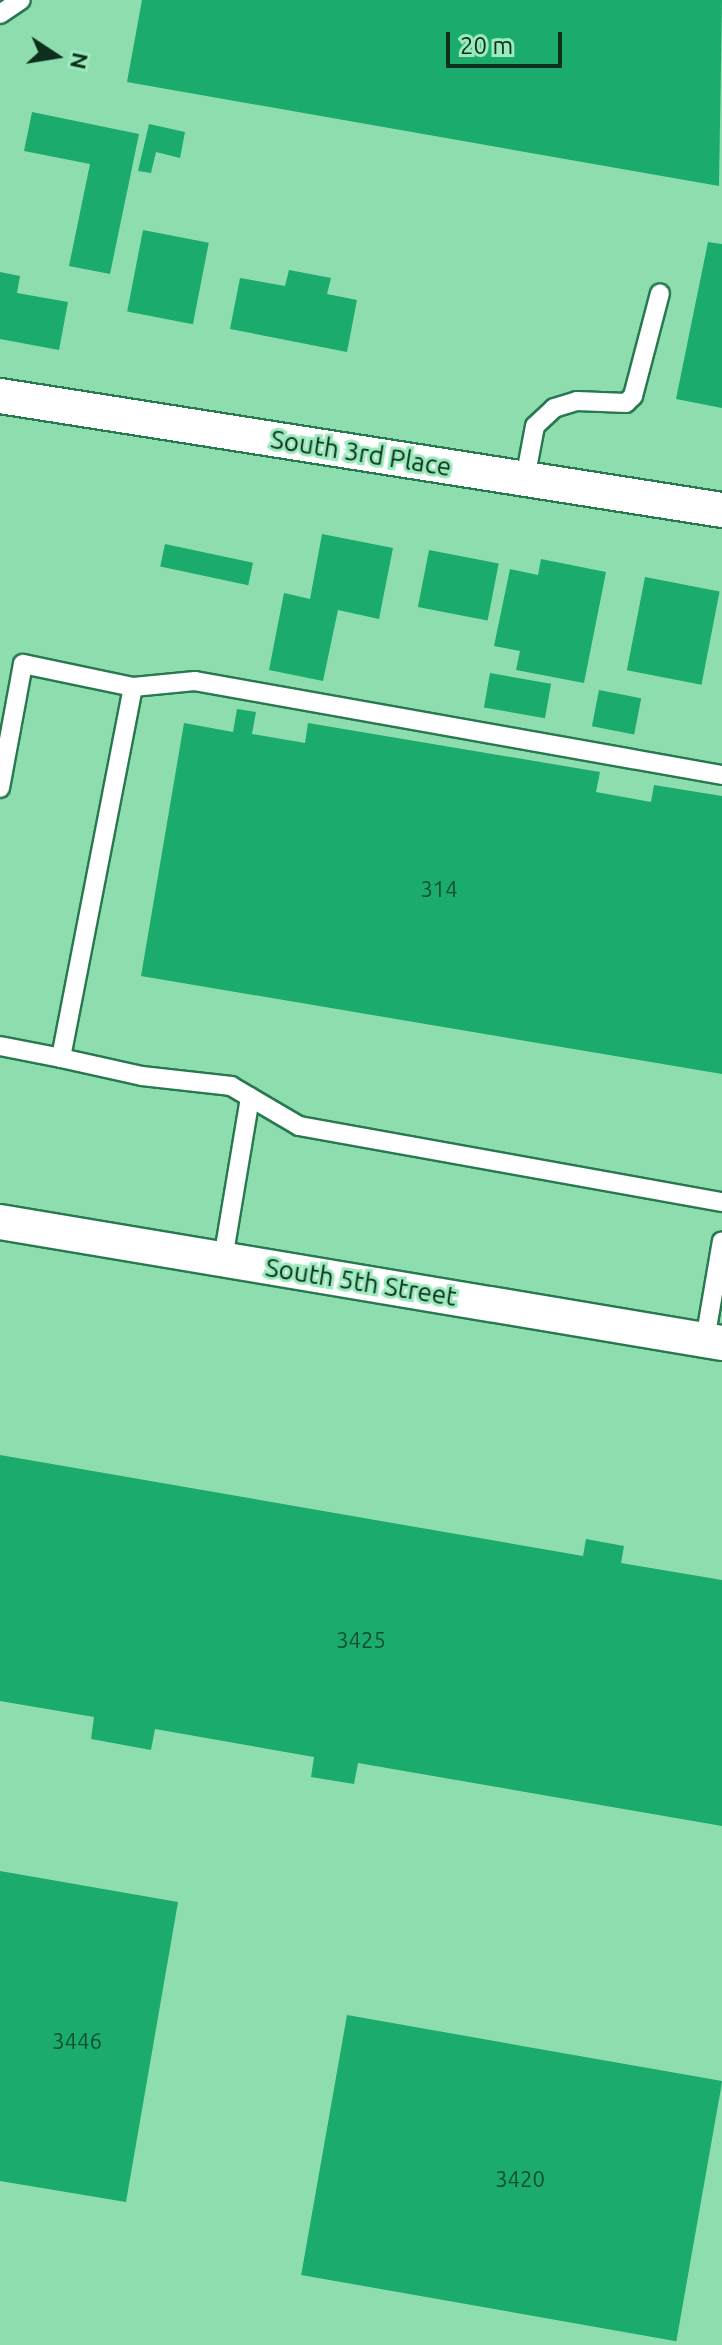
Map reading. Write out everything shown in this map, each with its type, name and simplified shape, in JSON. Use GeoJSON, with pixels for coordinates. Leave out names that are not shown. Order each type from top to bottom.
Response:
{"type":"FeatureCollection","features":[{"type":"Feature","properties":{"kind":"street","name":"South 3rd Place"},"geometry":{"type":"LineString","coordinates":[[0,396],[722,510]]}},
{"type":"Feature","properties":{"kind":"street","name":"South 5th Street"},"geometry":{"type":"LineString","coordinates":[[0,1222],[714,1341]]}},
{"type":"Feature","properties":{"kind":"lane"},"geometry":{"type":"LineString","coordinates":[[0,14],[21,0]]}},
{"type":"Feature","properties":{"kind":"lane"},"geometry":{"type":"LineString","coordinates":[[525,479],[535,426],[554,408],[577,401],[626,403],[633,396],[660,293]]}},
{"type":"Feature","properties":{"kind":"lane"},"geometry":{"type":"LineString","coordinates":[[0,788],[23,664],[133,687],[195,681],[722,775]]}},
{"type":"Feature","properties":{"kind":"lane"},"geometry":{"type":"LineString","coordinates":[[61,1058],[133,687]]}},
{"type":"Feature","properties":{"kind":"lane"},"geometry":{"type":"LineString","coordinates":[[0,1046],[142,1076],[231,1086],[299,1126],[722,1202]]}},
{"type":"Feature","properties":{"kind":"lane"},"geometry":{"type":"LineString","coordinates":[[223,1259],[250,1097]]}},
{"type":"Feature","properties":{"kind":"lane"},"geometry":{"type":"LineString","coordinates":[[714,1341],[722,1241]]}},
{"type":"Feature","properties":{"kind":"building"},"geometry":{"type":"Polygon","coordinates":[[[142,0],[722,0],[719,186],[127,82],[142,0]]]}},
{"type":"Feature","properties":{"kind":"building"},"geometry":{"type":"Polygon","coordinates":[[[32,112],[139,134],[110,274],[69,266],[90,164],[24,151],[32,112]]]}},
{"type":"Feature","properties":{"kind":"building"},"geometry":{"type":"Polygon","coordinates":[[[149,124],[185,132],[180,158],[156,152],[151,173],[138,171],[149,124]]]}},
{"type":"Feature","properties":{"kind":"building"},"geometry":{"type":"Polygon","coordinates":[[[143,230],[209,243],[193,324],[127,311],[143,230]]]}},
{"type":"Feature","properties":{"kind":"building"},"geometry":{"type":"Polygon","coordinates":[[[708,242],[722,244],[722,408],[676,399],[708,242]]]}},
{"type":"Feature","properties":{"kind":"building"},"geometry":{"type":"Polygon","coordinates":[[[289,270],[331,278],[327,294],[357,300],[347,352],[230,329],[240,278],[285,286],[289,270]]]}},
{"type":"Feature","properties":{"kind":"building"},"geometry":{"type":"Polygon","coordinates":[[[0,272],[20,276],[17,293],[68,302],[59,350],[0,339],[0,272]]]}},
{"type":"Feature","properties":{"kind":"building"},"geometry":{"type":"Polygon","coordinates":[[[322,534],[393,548],[379,619],[338,610],[323,681],[269,670],[284,593],[310,599],[322,534]]]}},
{"type":"Feature","properties":{"kind":"building"},"geometry":{"type":"Polygon","coordinates":[[[165,544],[253,563],[248,585],[160,566],[165,544]]]}},
{"type":"Feature","properties":{"kind":"building"},"geometry":{"type":"Polygon","coordinates":[[[429,550],[499,564],[488,620],[418,607],[429,550]]]}},
{"type":"Feature","properties":{"kind":"building"},"geometry":{"type":"Polygon","coordinates":[[[541,559],[606,572],[584,683],[516,670],[520,651],[494,646],[510,569],[538,575],[541,559]]]}},
{"type":"Feature","properties":{"kind":"building"},"geometry":{"type":"Polygon","coordinates":[[[645,577],[720,592],[701,685],[627,670],[645,577]]]}},
{"type":"Feature","properties":{"kind":"building"},"geometry":{"type":"Polygon","coordinates":[[[490,673],[551,684],[545,718],[484,707],[490,673]]]}},
{"type":"Feature","properties":{"kind":"building"},"geometry":{"type":"Polygon","coordinates":[[[599,690],[641,698],[634,735],[592,726],[599,690]]]}},
{"type":"Feature","properties":{"kind":"building"},"geometry":{"type":"Polygon","coordinates":[[[237,709],[256,712],[252,734],[305,743],[308,723],[600,772],[596,792],[651,802],[654,785],[722,796],[722,1074],[141,976],[184,723],[233,732],[237,709]]]}},
{"type":"Feature","properties":{"kind":"building"},"geometry":{"type":"Polygon","coordinates":[[[0,1455],[583,1556],[586,1539],[624,1546],[621,1563],[722,1580],[722,1826],[358,1763],[354,1784],[311,1777],[314,1757],[155,1729],[151,1750],[91,1739],[94,1717],[0,1701],[0,1455]]]}},
{"type":"Feature","properties":{"kind":"building"},"geometry":{"type":"Polygon","coordinates":[[[0,1871],[178,1902],[126,2202],[0,2181],[0,1871]]]}},
{"type":"Feature","properties":{"kind":"building"},"geometry":{"type":"Polygon","coordinates":[[[347,2015],[722,2081],[676,2341],[301,2275],[347,2015]]]}}]}
